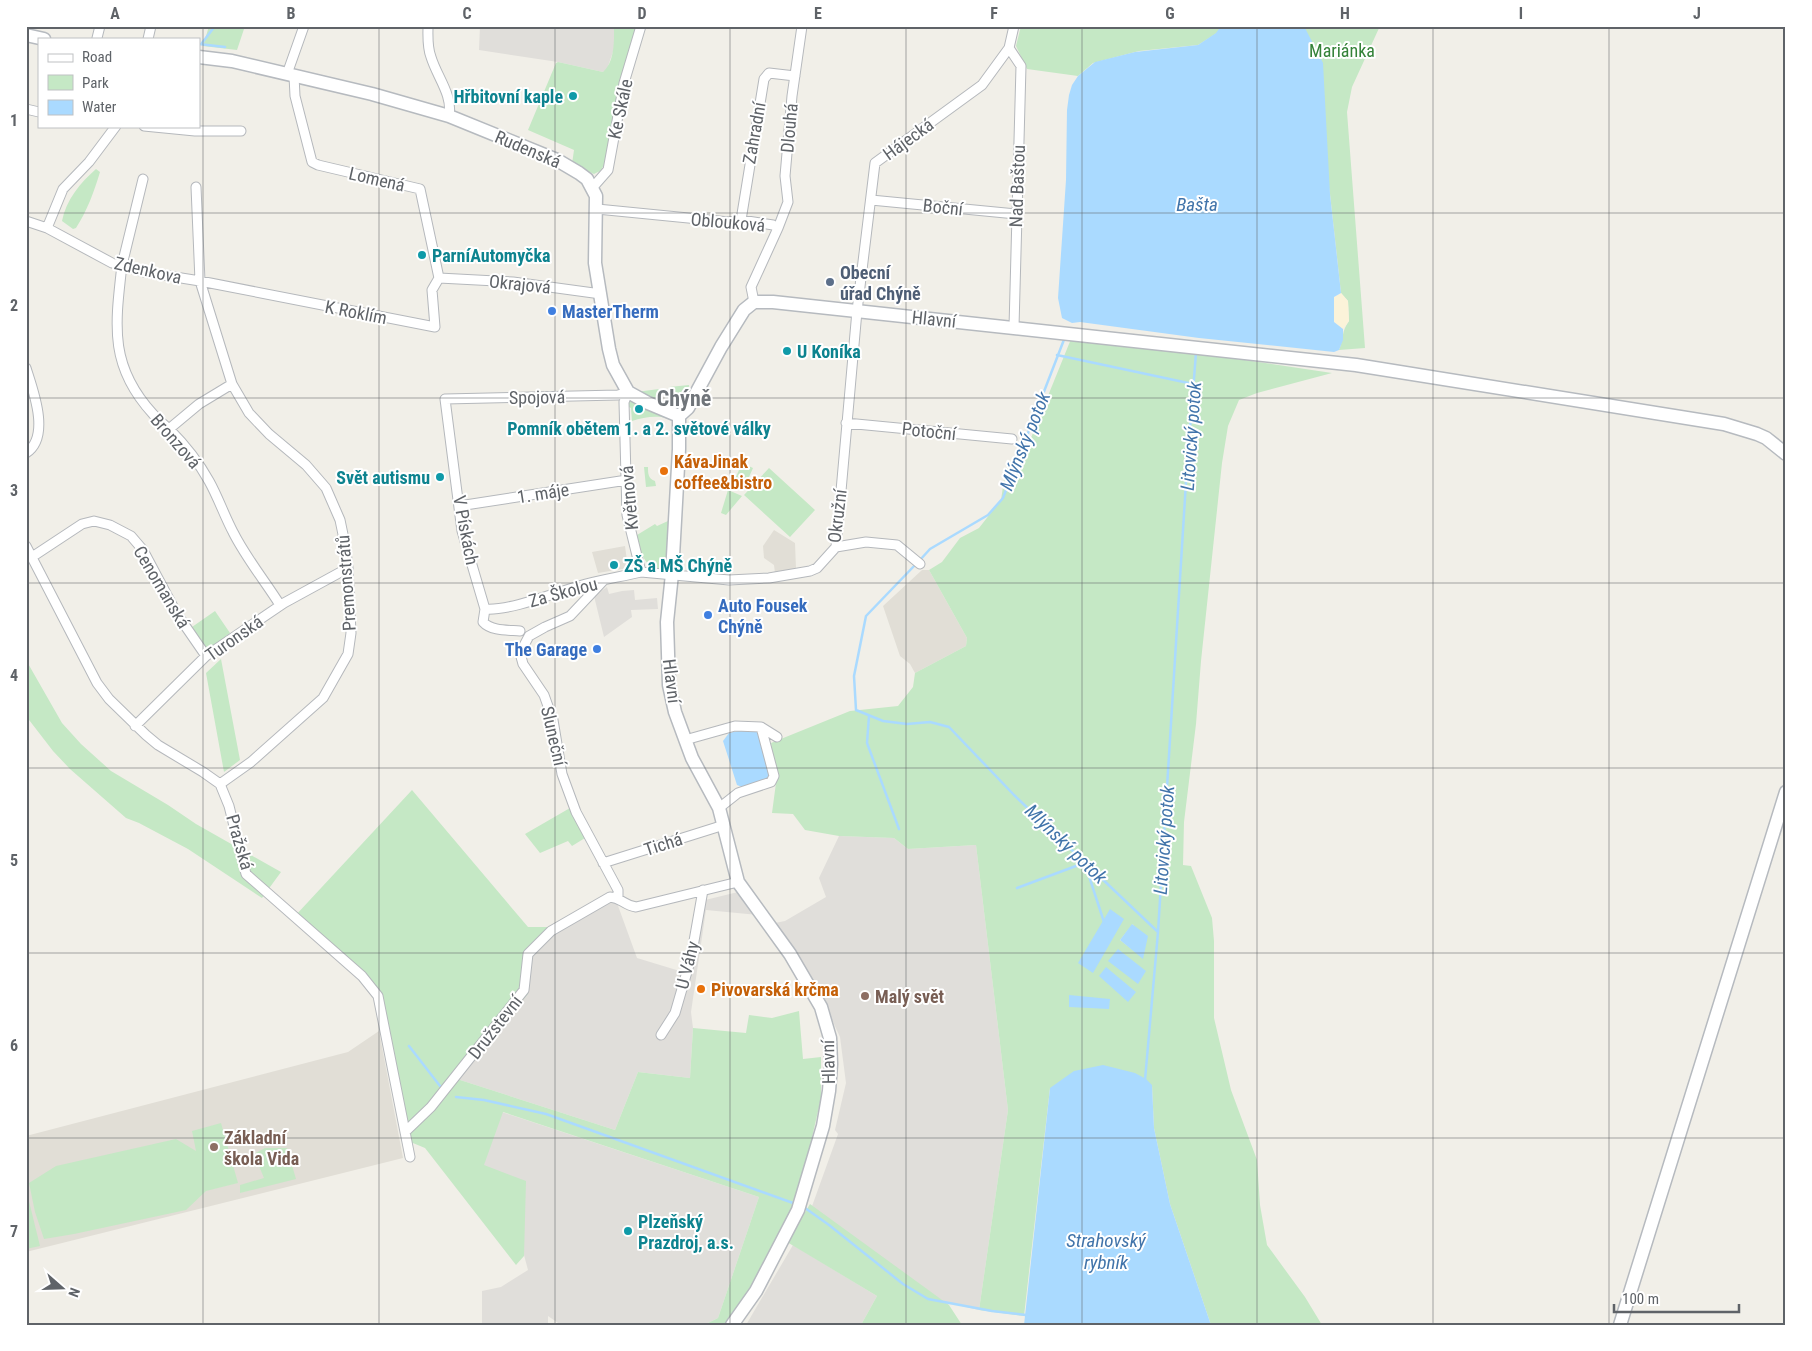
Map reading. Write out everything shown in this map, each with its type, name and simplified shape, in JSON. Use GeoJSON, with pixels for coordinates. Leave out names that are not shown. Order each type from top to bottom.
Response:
{"type":"FeatureCollection","features":[{"type":"Feature","properties":{"kind":"street"},"geometry":{"type":"LineString","coordinates":[[97,38],[100,26]]}},
{"type":"Feature","properties":{"kind":"street"},"geometry":{"type":"LineString","coordinates":[[148,38],[152,26]]}},
{"type":"Feature","properties":{"kind":"street"},"geometry":{"type":"LineString","coordinates":[[291,75],[304,26]]}},
{"type":"Feature","properties":{"kind":"street"},"geometry":{"type":"LineString","coordinates":[[428,26],[430,56],[449,100],[449,116]]}},
{"type":"Feature","properties":{"kind":"street","name":"Ke Skále"},"geometry":{"type":"LineString","coordinates":[[592,187],[608,170],[624,83],[641,26]]}},
{"type":"Feature","properties":{"kind":"street","name":"Dlouhá"},"geometry":{"type":"LineString","coordinates":[[778,228],[788,202],[785,176],[794,76],[802,26]]}},
{"type":"Feature","properties":{"kind":"street","name":"Hájecká"},"geometry":{"type":"LineString","coordinates":[[857,311],[875,163],[982,85],[1009,48],[1014,26]]}},
{"type":"Feature","properties":{"kind":"street"},"geometry":{"type":"LineString","coordinates":[[26,35],[40,38]]}},
{"type":"Feature","properties":{"kind":"street","name":"Nad Baštou"},"geometry":{"type":"LineString","coordinates":[[1009,48],[1021,66],[1014,327]]}},
{"type":"Feature","properties":{"kind":"street","name":"Rudenská"},"geometry":{"type":"LineString","coordinates":[[200,57],[232,61],[372,94],[449,116],[572,168],[587,179],[592,187]]}},
{"type":"Feature","properties":{"kind":"street","name":"Zahradní"},"geometry":{"type":"LineString","coordinates":[[741,220],[747,185],[747,173],[764,79],[769,73],[794,76]]}},
{"type":"Feature","properties":{"kind":"street","name":"Lomená"},"geometry":{"type":"LineString","coordinates":[[291,75],[312,162],[420,189],[440,278]]}},
{"type":"Feature","properties":{"kind":"street"},"geometry":{"type":"LineString","coordinates":[[47,228],[63,189],[89,162],[114,128]]}},
{"type":"Feature","properties":{"kind":"street"},"geometry":{"type":"LineString","coordinates":[[164,128],[195,131],[241,131]]}},
{"type":"Feature","properties":{"kind":"street","name":"Bronzová"},"geometry":{"type":"LineString","coordinates":[[143,179],[122,265],[116,325],[117,347],[122,366],[133,389],[153,414],[181,442],[209,480],[233,534],[280,605]]}},
{"type":"Feature","properties":{"kind":"street","name":"Premonstrátů"},"geometry":{"type":"LineString","coordinates":[[196,187],[200,281],[232,384],[249,413],[269,434],[306,466],[326,488],[340,520],[348,568],[351,633],[348,654],[323,698],[251,762],[220,784]]}},
{"type":"Feature","properties":{"kind":"street"},"geometry":{"type":"LineString","coordinates":[[592,187],[596,196],[597,209],[596,263],[609,349],[613,365],[628,392],[679,416],[688,408],[721,347],[744,310],[754,302]]}},
{"type":"Feature","properties":{"kind":"street","name":"Boční"},"geometry":{"type":"LineString","coordinates":[[871,200],[1016,214]]}},
{"type":"Feature","properties":{"kind":"street","name":"Oblouková"},"geometry":{"type":"LineString","coordinates":[[597,209],[729,222],[741,220],[773,225],[778,228],[751,287],[754,302]]}},
{"type":"Feature","properties":{"kind":"street","name":"Zdenkova"},"geometry":{"type":"LineString","coordinates":[[26,221],[47,228],[112,263],[144,272],[200,281],[277,297]]}},
{"type":"Feature","properties":{"kind":"street","name":"Okrajová"},"geometry":{"type":"LineString","coordinates":[[440,278],[513,282],[601,294]]}},
{"type":"Feature","properties":{"kind":"street","name":"K Roklím"},"geometry":{"type":"LineString","coordinates":[[277,297],[435,327],[432,290],[440,278]]}},
{"type":"Feature","properties":{"kind":"street","name":"Hlavní"},"geometry":{"type":"LineString","coordinates":[[754,302],[773,302],[1054,331],[1356,365],[1724,424],[1766,438],[1786,454]]}},
{"type":"Feature","properties":{"kind":"street","name":"Okružní"},"geometry":{"type":"LineString","coordinates":[[672,574],[729,580],[770,578],[817,568],[836,548],[857,311]]}},
{"type":"Feature","properties":{"kind":"street"},"geometry":{"type":"LineString","coordinates":[[26,368],[40,420],[38,435],[30,450],[26,453]]}},
{"type":"Feature","properties":{"kind":"street"},"geometry":{"type":"LineString","coordinates":[[169,429],[199,404],[232,384]]}},
{"type":"Feature","properties":{"kind":"street","name":"Spojová"},"geometry":{"type":"LineString","coordinates":[[445,399],[618,395],[628,392]]}},
{"type":"Feature","properties":{"kind":"street","name":"Květnová"},"geometry":{"type":"LineString","coordinates":[[628,392],[624,402],[627,515],[640,572]]}},
{"type":"Feature","properties":{"kind":"street","name":"V Pískách"},"geometry":{"type":"LineString","coordinates":[[445,399],[462,531],[485,609],[483,622],[487,626],[520,631]]}},
{"type":"Feature","properties":{"kind":"street","name":"Hlavní"},"geometry":{"type":"LineString","coordinates":[[679,416],[672,574],[667,622],[670,685],[675,712],[704,783],[719,808],[738,882],[790,954],[819,1003],[830,1038],[832,1064],[823,1126],[798,1210],[756,1291],[732,1325]]}},
{"type":"Feature","properties":{"kind":"street","name":"Potoční"},"geometry":{"type":"LineString","coordinates":[[846,423],[1012,439]]}},
{"type":"Feature","properties":{"kind":"street","name":"1. máje"},"geometry":{"type":"LineString","coordinates":[[459,506],[626,480]]}},
{"type":"Feature","properties":{"kind":"street","name":"Cenomanská"},"geometry":{"type":"LineString","coordinates":[[32,557],[82,524],[94,521],[110,525],[131,536],[143,550],[177,614],[206,656]]}},
{"type":"Feature","properties":{"kind":"street"},"geometry":{"type":"LineString","coordinates":[[836,548],[866,542],[897,544],[920,564]]}},
{"type":"Feature","properties":{"kind":"street"},"geometry":{"type":"LineString","coordinates":[[26,546],[97,682],[109,699],[135,726],[158,745],[220,784]]}},
{"type":"Feature","properties":{"kind":"street","name":"Turonská"},"geometry":{"type":"LineString","coordinates":[[135,726],[206,656],[280,605],[348,568]]}},
{"type":"Feature","properties":{"kind":"street"},"geometry":{"type":"LineString","coordinates":[[640,572],[672,574]]}},
{"type":"Feature","properties":{"kind":"street","name":"Za Školou"},"geometry":{"type":"LineString","coordinates":[[485,609],[528,602],[581,585],[640,572]]}},
{"type":"Feature","properties":{"kind":"street","name":"Sluneční"},"geometry":{"type":"LineString","coordinates":[[604,580],[570,616],[529,636],[520,653],[523,664],[544,695],[554,720],[562,774],[576,812],[618,890],[618,897]]}},
{"type":"Feature","properties":{"kind":"street"},"geometry":{"type":"LineString","coordinates":[[685,740],[735,726],[761,727],[777,737]]}},
{"type":"Feature","properties":{"kind":"street"},"geometry":{"type":"LineString","coordinates":[[719,808],[738,793],[771,782],[774,776],[761,727]]}},
{"type":"Feature","properties":{"kind":"street","name":"Pražská"},"geometry":{"type":"LineString","coordinates":[[220,784],[229,806],[246,874],[362,976],[378,996],[410,1157]]}},
{"type":"Feature","properties":{"kind":"street"},"geometry":{"type":"LineString","coordinates":[[1620,1325],[1786,792]]}},
{"type":"Feature","properties":{"kind":"street","name":"Tichá"},"geometry":{"type":"LineString","coordinates":[[603,863],[724,825]]}},
{"type":"Feature","properties":{"kind":"street"},"geometry":{"type":"LineString","coordinates":[[618,897],[628,906],[636,907],[738,882]]}},
{"type":"Feature","properties":{"kind":"street","name":"U Váhy"},"geometry":{"type":"LineString","coordinates":[[660,1035],[675,1013],[691,958],[703,890]]}},
{"type":"Feature","properties":{"kind":"street","name":"Družstevní"},"geometry":{"type":"LineString","coordinates":[[406,1131],[431,1107],[524,990],[528,954],[551,931],[610,897],[618,897]]}},
{"type":"Feature","properties":{"kind":"shaded area"},"geometry":{"type":"Polygon","coordinates":[[[480,26],[614,26],[614,49],[607,69],[603,72],[558,62],[479,50],[480,26]]]}},
{"type":"Feature","properties":{"kind":"shaded area"},"geometry":{"type":"Polygon","coordinates":[[[774,530],[795,543],[796,569],[775,573],[774,565],[764,558],[763,546],[774,530]]]}},
{"type":"Feature","properties":{"kind":"shaded area"},"geometry":{"type":"Polygon","coordinates":[[[625,546],[628,568],[598,573],[592,552],[625,546]]]}},
{"type":"Feature","properties":{"kind":"shaded area"},"geometry":{"type":"Polygon","coordinates":[[[922,570],[929,570],[967,638],[966,646],[915,673],[910,664],[900,656],[883,606],[922,570]]]}},
{"type":"Feature","properties":{"kind":"shaded area"},"geometry":{"type":"Polygon","coordinates":[[[607,587],[609,594],[634,590],[635,600],[657,598],[658,609],[631,610],[632,617],[604,637],[594,596],[607,587]]]}},
{"type":"Feature","properties":{"kind":"shaded area"},"geometry":{"type":"Polygon","coordinates":[[[839,836],[894,838],[908,849],[976,845],[1008,1110],[979,1310],[928,1298],[811,1209],[838,1134],[835,1130],[846,1083],[840,1037],[817,987],[775,923],[785,921],[826,897],[819,878],[839,836]]]}},
{"type":"Feature","properties":{"kind":"shaded area"},"geometry":{"type":"Polygon","coordinates":[[[738,892],[758,915],[706,910],[691,1012],[693,1028],[690,1078],[638,1072],[615,1130],[457,1079],[528,994],[530,954],[561,927],[609,901],[617,903],[637,958],[683,972],[697,902],[738,892]]]}},
{"type":"Feature","properties":{"kind":"shaded area","name":"Základní škola Vida"},"geometry":{"type":"Polygon","coordinates":[[[379,1031],[403,1158],[26,1252],[26,1136],[348,1052],[379,1031]]]}},
{"type":"Feature","properties":{"kind":"shaded area"},"geometry":{"type":"Polygon","coordinates":[[[502,1112],[759,1197],[718,1318],[704,1325],[561,1325],[548,1316],[548,1325],[482,1325],[482,1291],[501,1287],[528,1270],[524,1255],[483,1166],[502,1112]]]}},
{"type":"Feature","properties":{"kind":"shaded area"},"geometry":{"type":"Polygon","coordinates":[[[793,1245],[877,1296],[861,1325],[746,1325],[793,1245]]]}},
{"type":"Feature","properties":{"kind":"green space"},"geometry":{"type":"Polygon","coordinates":[[[209,26],[245,26],[237,50],[203,46],[209,26]]]}},
{"type":"Feature","properties":{"kind":"green space"},"geometry":{"type":"Polygon","coordinates":[[[614,26],[638,26],[606,163],[600,171],[594,174],[572,164],[574,150],[528,130],[556,63],[603,72],[612,57],[614,26]]]}},
{"type":"Feature","properties":{"kind":"green space"},"geometry":{"type":"Polygon","coordinates":[[[1021,26],[1221,26],[1217,33],[1198,45],[1139,51],[1093,63],[1078,76],[1027,69],[1016,46],[1021,26]]]}},
{"type":"Feature","properties":{"kind":"green space","name":"Mariánka"},"geometry":{"type":"Polygon","coordinates":[[[1304,26],[1380,26],[1352,87],[1347,112],[1365,348],[1339,350],[1349,321],[1348,301],[1341,293],[1330,194],[1304,26]]]}},
{"type":"Feature","properties":{"kind":"green space"},"geometry":{"type":"Polygon","coordinates":[[[96,169],[100,172],[93,194],[80,222],[73,229],[62,221],[64,213],[70,199],[79,186],[96,169]]]}},
{"type":"Feature","properties":{"kind":"green space"},"geometry":{"type":"Polygon","coordinates":[[[1071,339],[1245,360],[1332,373],[1257,393],[1239,400],[1228,426],[1222,463],[1196,724],[1184,822],[1183,865],[1191,866],[1212,918],[1214,941],[1214,1018],[1231,1090],[1257,1160],[1260,1205],[1267,1245],[1305,1297],[1322,1325],[1211,1325],[1170,1204],[1154,1128],[1152,1085],[1050,1088],[1024,1316],[979,1310],[1008,1110],[976,845],[908,849],[894,838],[839,836],[805,830],[793,814],[772,813],[776,783],[771,743],[850,711],[898,706],[913,687],[915,673],[966,646],[967,638],[929,570],[942,562],[960,538],[979,528],[1001,500],[1005,473],[1009,462],[1020,465],[1071,339]],[[1133,924],[1120,940],[1143,958],[1133,924]]]}},
{"type":"Feature","properties":{"kind":"green space"},"geometry":{"type":"Polygon","coordinates":[[[689,385],[688,399],[683,404],[675,406],[671,404],[669,387],[689,385]]]}},
{"type":"Feature","properties":{"kind":"green space"},"geometry":{"type":"Polygon","coordinates":[[[661,390],[662,399],[656,401],[636,392],[661,390]]]}},
{"type":"Feature","properties":{"kind":"green space"},"geometry":{"type":"Polygon","coordinates":[[[630,399],[673,420],[654,417],[632,421],[631,408],[627,406],[630,399]]]}},
{"type":"Feature","properties":{"kind":"green space"},"geometry":{"type":"Polygon","coordinates":[[[742,463],[753,468],[743,491],[732,486],[742,463]]]}},
{"type":"Feature","properties":{"kind":"green space"},"geometry":{"type":"Polygon","coordinates":[[[644,467],[648,467],[649,476],[655,481],[656,486],[646,487],[644,467]]]}},
{"type":"Feature","properties":{"kind":"green space"},"geometry":{"type":"Polygon","coordinates":[[[769,468],[815,510],[790,537],[744,495],[769,468]]]}},
{"type":"Feature","properties":{"kind":"green space"},"geometry":{"type":"Polygon","coordinates":[[[728,490],[742,496],[726,515],[721,513],[728,490]]]}},
{"type":"Feature","properties":{"kind":"green space"},"geometry":{"type":"Polygon","coordinates":[[[668,521],[667,568],[652,570],[641,554],[637,535],[655,524],[657,526],[668,521]]]}},
{"type":"Feature","properties":{"kind":"green space"},"geometry":{"type":"Polygon","coordinates":[[[215,611],[230,633],[208,650],[192,627],[215,611]]]}},
{"type":"Feature","properties":{"kind":"green space"},"geometry":{"type":"Polygon","coordinates":[[[221,659],[240,760],[224,772],[206,673],[221,659]]]}},
{"type":"Feature","properties":{"kind":"green space"},"geometry":{"type":"Polygon","coordinates":[[[26,660],[62,723],[81,744],[111,771],[196,824],[281,872],[262,898],[188,849],[126,818],[70,769],[53,751],[26,716],[26,660]]]}},
{"type":"Feature","properties":{"kind":"green space"},"geometry":{"type":"Polygon","coordinates":[[[412,790],[528,927],[561,927],[530,953],[528,994],[457,1079],[615,1130],[638,1072],[690,1078],[693,1028],[746,1033],[749,1015],[772,1018],[799,1011],[803,1059],[821,1057],[821,1098],[800,1190],[772,1251],[751,1289],[727,1325],[704,1325],[718,1318],[759,1197],[503,1112],[484,1165],[526,1181],[524,1256],[516,1265],[425,1148],[408,1141],[377,996],[295,916],[412,790]]]}},
{"type":"Feature","properties":{"kind":"green space"},"geometry":{"type":"Polygon","coordinates":[[[570,808],[585,838],[572,846],[568,841],[540,853],[525,834],[570,808]]]}},
{"type":"Feature","properties":{"kind":"green space"},"geometry":{"type":"Polygon","coordinates":[[[221,1123],[238,1183],[206,1191],[186,1210],[44,1239],[35,1212],[29,1183],[56,1166],[176,1139],[196,1151],[192,1131],[221,1123]]]}},
{"type":"Feature","properties":{"kind":"green space"},"geometry":{"type":"Polygon","coordinates":[[[265,1148],[287,1148],[296,1179],[240,1193],[240,1185],[264,1178],[254,1154],[265,1148]]]}},
{"type":"Feature","properties":{"kind":"green space"},"geometry":{"type":"Polygon","coordinates":[[[26,1189],[40,1246],[26,1249],[26,1189]]]}},
{"type":"Feature","properties":{"kind":"green space"},"geometry":{"type":"Polygon","coordinates":[[[810,1204],[949,1305],[962,1325],[861,1325],[877,1296],[787,1242],[810,1204]]]}},
{"type":"Feature","properties":{"kind":"sand"},"geometry":{"type":"Polygon","coordinates":[[[1341,293],[1348,301],[1349,321],[1343,329],[1334,322],[1334,297],[1341,293]]]}},
{"type":"Feature","properties":{"kind":"water","name":"Bašta"},"geometry":{"type":"Polygon","coordinates":[[[1221,26],[1304,26],[1323,63],[1330,194],[1341,293],[1334,297],[1334,322],[1343,329],[1343,340],[1339,350],[1334,352],[1199,338],[1080,322],[1072,323],[1062,318],[1058,298],[1066,180],[1067,110],[1072,85],[1078,76],[1095,62],[1135,52],[1198,45],[1216,33],[1221,26]]]}},
{"type":"Feature","properties":{"kind":"water"},"geometry":{"type":"Polygon","coordinates":[[[747,729],[755,730],[759,735],[769,775],[765,781],[742,787],[737,785],[723,741],[729,733],[747,729]]]}},
{"type":"Feature","properties":{"kind":"water"},"geometry":{"type":"Polygon","coordinates":[[[1110,909],[1124,919],[1093,973],[1078,963],[1110,909]]]}},
{"type":"Feature","properties":{"kind":"water"},"geometry":{"type":"Polygon","coordinates":[[[1132,924],[1148,936],[1143,959],[1120,940],[1132,924]]]}},
{"type":"Feature","properties":{"kind":"water"},"geometry":{"type":"Polygon","coordinates":[[[1118,949],[1146,971],[1138,984],[1108,961],[1118,949]]]}},
{"type":"Feature","properties":{"kind":"water"},"geometry":{"type":"Polygon","coordinates":[[[1106,967],[1136,992],[1128,1002],[1099,976],[1106,967]]]}},
{"type":"Feature","properties":{"kind":"water"},"geometry":{"type":"Polygon","coordinates":[[[1069,995],[1110,999],[1109,1009],[1069,1007],[1069,995]]]}},
{"type":"Feature","properties":{"kind":"water","name":"Strahovský rybník"},"geometry":{"type":"Polygon","coordinates":[[[1103,1065],[1135,1073],[1152,1085],[1154,1128],[1170,1204],[1211,1325],[1024,1325],[1050,1088],[1074,1071],[1103,1065]]]}},
{"type":"Feature","properties":{"kind":"waterway"},"geometry":{"type":"LineString","coordinates":[[202,43],[215,26]]}},
{"type":"Feature","properties":{"kind":"waterway"},"geometry":{"type":"LineString","coordinates":[[200,44],[225,47]]}},
{"type":"Feature","properties":{"kind":"waterway","name":"Mlýnský potok"},"geometry":{"type":"LineString","coordinates":[[920,560],[930,549],[988,515],[1003,498],[1065,337]]}},
{"type":"Feature","properties":{"kind":"waterway","name":"Litovický potok"},"geometry":{"type":"LineString","coordinates":[[1145,1080],[1158,932],[1187,466],[1196,353]]}},
{"type":"Feature","properties":{"kind":"waterway"},"geometry":{"type":"LineString","coordinates":[[1057,355],[1193,384]]}},
{"type":"Feature","properties":{"kind":"waterway","name":"Mlýnský potok"},"geometry":{"type":"LineString","coordinates":[[916,564],[866,616],[854,676],[856,710],[883,721],[907,724],[930,722],[949,727],[1014,795],[1158,932]]}},
{"type":"Feature","properties":{"kind":"waterway"},"geometry":{"type":"LineString","coordinates":[[869,716],[867,743],[899,829]]}},
{"type":"Feature","properties":{"kind":"waterway"},"geometry":{"type":"LineString","coordinates":[[1017,888],[1084,863]]}},
{"type":"Feature","properties":{"kind":"waterway"},"geometry":{"type":"LineString","coordinates":[[1089,867],[1087,870],[1104,922]]}},
{"type":"Feature","properties":{"kind":"waterway"},"geometry":{"type":"LineString","coordinates":[[409,1046],[440,1086]]}},
{"type":"Feature","properties":{"kind":"waterway"},"geometry":{"type":"LineString","coordinates":[[456,1097],[484,1100],[546,1114],[793,1203]]}},
{"type":"Feature","properties":{"kind":"waterway"},"geometry":{"type":"LineString","coordinates":[[805,1208],[903,1284],[928,1299],[992,1311],[1026,1315]]}},
{"type":"Feature","properties":{"kind":"place","name":"Hřbitovní kaple"},"geometry":{"type":"Point","coordinates":[573,96]}},
{"type":"Feature","properties":{"kind":"place","name":"ParníAutomyčka"},"geometry":{"type":"Point","coordinates":[422,255]}},
{"type":"Feature","properties":{"kind":"place","name":"Obecní úřad Chýně"},"geometry":{"type":"Point","coordinates":[830,282]}},
{"type":"Feature","properties":{"kind":"place","name":"MasterTherm"},"geometry":{"type":"Point","coordinates":[552,311]}},
{"type":"Feature","properties":{"kind":"place","name":"U Koníka"},"geometry":{"type":"Point","coordinates":[787,351]}},
{"type":"Feature","properties":{"kind":"place","name":"Pomník obětem 1. a 2. světové války"},"geometry":{"type":"Point","coordinates":[639,409]}},
{"type":"Feature","properties":{"kind":"place","name":"KávaJinak coffee&bistro"},"geometry":{"type":"Point","coordinates":[664,471]}},
{"type":"Feature","properties":{"kind":"place","name":"Svět autismu"},"geometry":{"type":"Point","coordinates":[440,477]}},
{"type":"Feature","properties":{"kind":"place","name":"ZŠ a MŠ Chýně"},"geometry":{"type":"Point","coordinates":[614,565]}},
{"type":"Feature","properties":{"kind":"place","name":"Auto Fousek Chýně"},"geometry":{"type":"Point","coordinates":[708,615]}},
{"type":"Feature","properties":{"kind":"place","name":"The Garage"},"geometry":{"type":"Point","coordinates":[597,649]}},
{"type":"Feature","properties":{"kind":"place","name":"Pivovarská krčma"},"geometry":{"type":"Point","coordinates":[701,989]}},
{"type":"Feature","properties":{"kind":"place","name":"Malý svět"},"geometry":{"type":"Point","coordinates":[865,996]}},
{"type":"Feature","properties":{"kind":"place","name":"Základní škola Vida"},"geometry":{"type":"Point","coordinates":[214,1147]}},
{"type":"Feature","properties":{"kind":"place","name":"Plzeňský Prazdroj, a.s."},"geometry":{"type":"Point","coordinates":[628,1231]}},
{"type":"Feature","properties":{"kind":"district","name":"Chýně"},"geometry":{"type":"Point","coordinates":[684,398]}}]}
